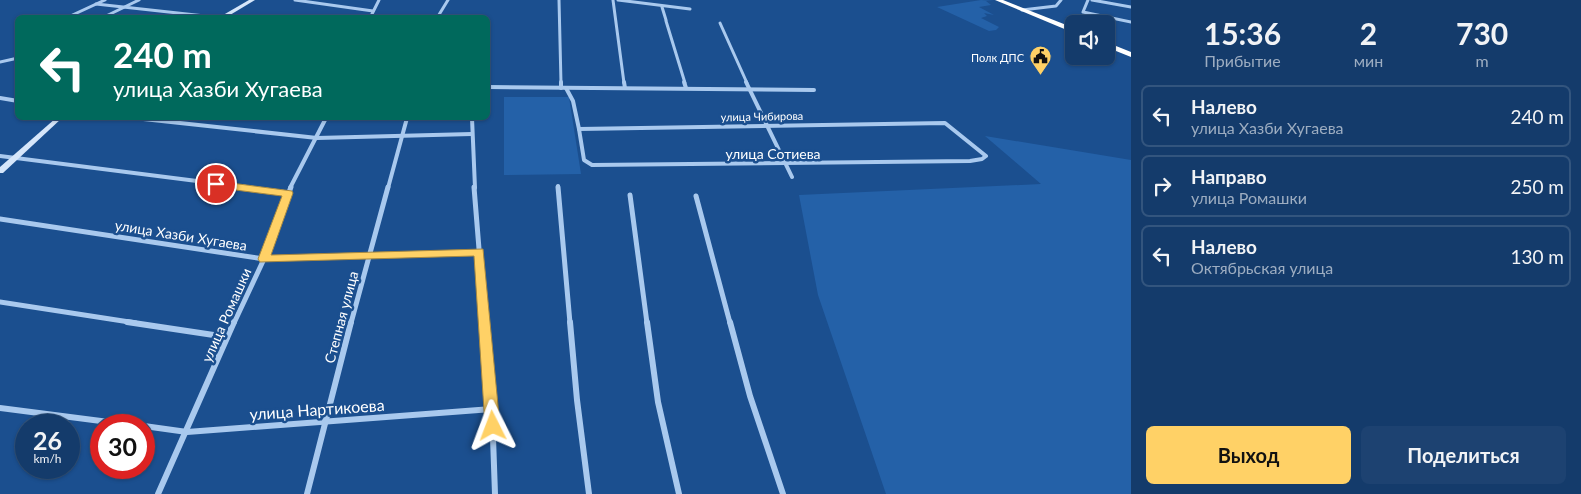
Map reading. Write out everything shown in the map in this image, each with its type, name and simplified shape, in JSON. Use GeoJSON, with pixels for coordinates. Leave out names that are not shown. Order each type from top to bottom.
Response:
{"type":"FeatureCollection","features":[{"type":"Feature","properties":{"kind":"highway"},"geometry":{"type":"LineString","coordinates":[[998,0],[1065,26]]}},
{"type":"Feature","properties":{"kind":"highway"},"geometry":{"type":"LineString","coordinates":[[1004,0],[1025,10]]}},
{"type":"Feature","properties":{"kind":"highway"},"geometry":{"type":"LineString","coordinates":[[1115,47],[1131,53]]}},
{"type":"Feature","properties":{"kind":"street"},"geometry":{"type":"LineString","coordinates":[[72,15],[105,0]]}},
{"type":"Feature","properties":{"kind":"street"},"geometry":{"type":"LineString","coordinates":[[107,15],[139,0]]}},
{"type":"Feature","properties":{"kind":"street"},"geometry":{"type":"LineString","coordinates":[[225,15],[253,0]]}},
{"type":"Feature","properties":{"kind":"street"},"geometry":{"type":"LineString","coordinates":[[295,0],[373,11]]}},
{"type":"Feature","properties":{"kind":"street"},"geometry":{"type":"LineString","coordinates":[[371,15],[379,0]]}},
{"type":"Feature","properties":{"kind":"street"},"geometry":{"type":"LineString","coordinates":[[439,15],[448,0]]}},
{"type":"Feature","properties":{"kind":"street"},"geometry":{"type":"LineString","coordinates":[[560,0],[563,88]]}},
{"type":"Feature","properties":{"kind":"street"},"geometry":{"type":"LineString","coordinates":[[613,0],[624,88]]}},
{"type":"Feature","properties":{"kind":"street"},"geometry":{"type":"LineString","coordinates":[[618,0],[690,9]]}},
{"type":"Feature","properties":{"kind":"street"},"geometry":{"type":"LineString","coordinates":[[1025,10],[1056,6],[1061,0]]}},
{"type":"Feature","properties":{"kind":"street"},"geometry":{"type":"LineString","coordinates":[[1088,0],[1083,12],[1131,22]]}},
{"type":"Feature","properties":{"kind":"street"},"geometry":{"type":"LineString","coordinates":[[1092,0],[1131,7]]}},
{"type":"Feature","properties":{"kind":"street"},"geometry":{"type":"LineString","coordinates":[[96,4],[201,15]]}},
{"type":"Feature","properties":{"kind":"street"},"geometry":{"type":"LineString","coordinates":[[662,7],[686,88]]}},
{"type":"Feature","properties":{"kind":"street"},"geometry":{"type":"LineString","coordinates":[[720,23],[765,124],[792,177]]}},
{"type":"Feature","properties":{"kind":"street"},"geometry":{"type":"LineString","coordinates":[[0,62],[15,59]]}},
{"type":"Feature","properties":{"kind":"street"},"geometry":{"type":"LineString","coordinates":[[490,87],[814,90]]}},
{"type":"Feature","properties":{"kind":"street","name":"улица Сотиева"},"geometry":{"type":"LineString","coordinates":[[563,88],[572,95],[584,160],[592,165],[818,164],[970,160],[982,159],[986,156],[945,123]]}},
{"type":"Feature","properties":{"kind":"street"},"geometry":{"type":"LineString","coordinates":[[0,98],[15,100]]}},
{"type":"Feature","properties":{"kind":"street"},"geometry":{"type":"LineString","coordinates":[[0,171],[57,120]]}},
{"type":"Feature","properties":{"kind":"street"},"geometry":{"type":"LineString","coordinates":[[152,120],[317,138],[472,134]]}},
{"type":"Feature","properties":{"kind":"street","name":"улица Ромашки"},"geometry":{"type":"LineString","coordinates":[[158,494],[187,432],[227,337],[264,259],[288,193],[325,120]]}},
{"type":"Feature","properties":{"kind":"street","name":"Степная улица"},"geometry":{"type":"LineString","coordinates":[[307,494],[324,422],[406,120]]}},
{"type":"Feature","properties":{"kind":"street"},"geometry":{"type":"LineString","coordinates":[[472,120],[479,252],[492,410],[495,494]]}},
{"type":"Feature","properties":{"kind":"street","name":"улица Чибирова"},"geometry":{"type":"LineString","coordinates":[[578,129],[765,124],[945,123]]}},
{"type":"Feature","properties":{"kind":"street"},"geometry":{"type":"LineString","coordinates":[[0,156],[288,193]]}},
{"type":"Feature","properties":{"kind":"street"},"geometry":{"type":"LineString","coordinates":[[558,186],[577,400],[589,494]]}},
{"type":"Feature","properties":{"kind":"street"},"geometry":{"type":"LineString","coordinates":[[630,195],[658,402],[679,494]]}},
{"type":"Feature","properties":{"kind":"street"},"geometry":{"type":"LineString","coordinates":[[696,196],[750,396],[783,494]]}},
{"type":"Feature","properties":{"kind":"street","name":"улица Хазби Хугаева"},"geometry":{"type":"LineString","coordinates":[[0,219],[264,259],[479,252]]}},
{"type":"Feature","properties":{"kind":"street"},"geometry":{"type":"LineString","coordinates":[[0,302],[227,337]]}},
{"type":"Feature","properties":{"kind":"street"},"geometry":{"type":"LineString","coordinates":[[0,408],[90,420]]}},
{"type":"Feature","properties":{"kind":"street","name":"улица Нартикоева"},"geometry":{"type":"LineString","coordinates":[[155,428],[187,432],[492,410]]}},
{"type":"Feature","properties":{"kind":"shaded area"},"geometry":{"type":"Polygon","coordinates":[[[981,0],[994,1],[986,1],[991,5],[979,7],[994,15],[984,13],[987,16],[981,18],[999,27],[996,30],[989,31],[937,7],[981,0]]]}},
{"type":"Feature","properties":{"kind":"shaded area"},"geometry":{"type":"Polygon","coordinates":[[[504,97],[569,97],[581,174],[504,175],[504,97]]]}},
{"type":"Feature","properties":{"kind":"shaded area"},"geometry":{"type":"Polygon","coordinates":[[[985,136],[1131,160],[1131,494],[886,494],[818,295],[799,195],[1041,184],[985,136]]]}},
{"type":"Feature","properties":{"kind":"place","name":"Полк ДПС"},"geometry":{"type":"Point","coordinates":[1040,76]}},
{"type":"Feature","properties":{"kind":"route"},"geometry":{"type":"LineString","coordinates":[[216,184],[288,193],[264,259],[479,252],[493,426]]}}]}
